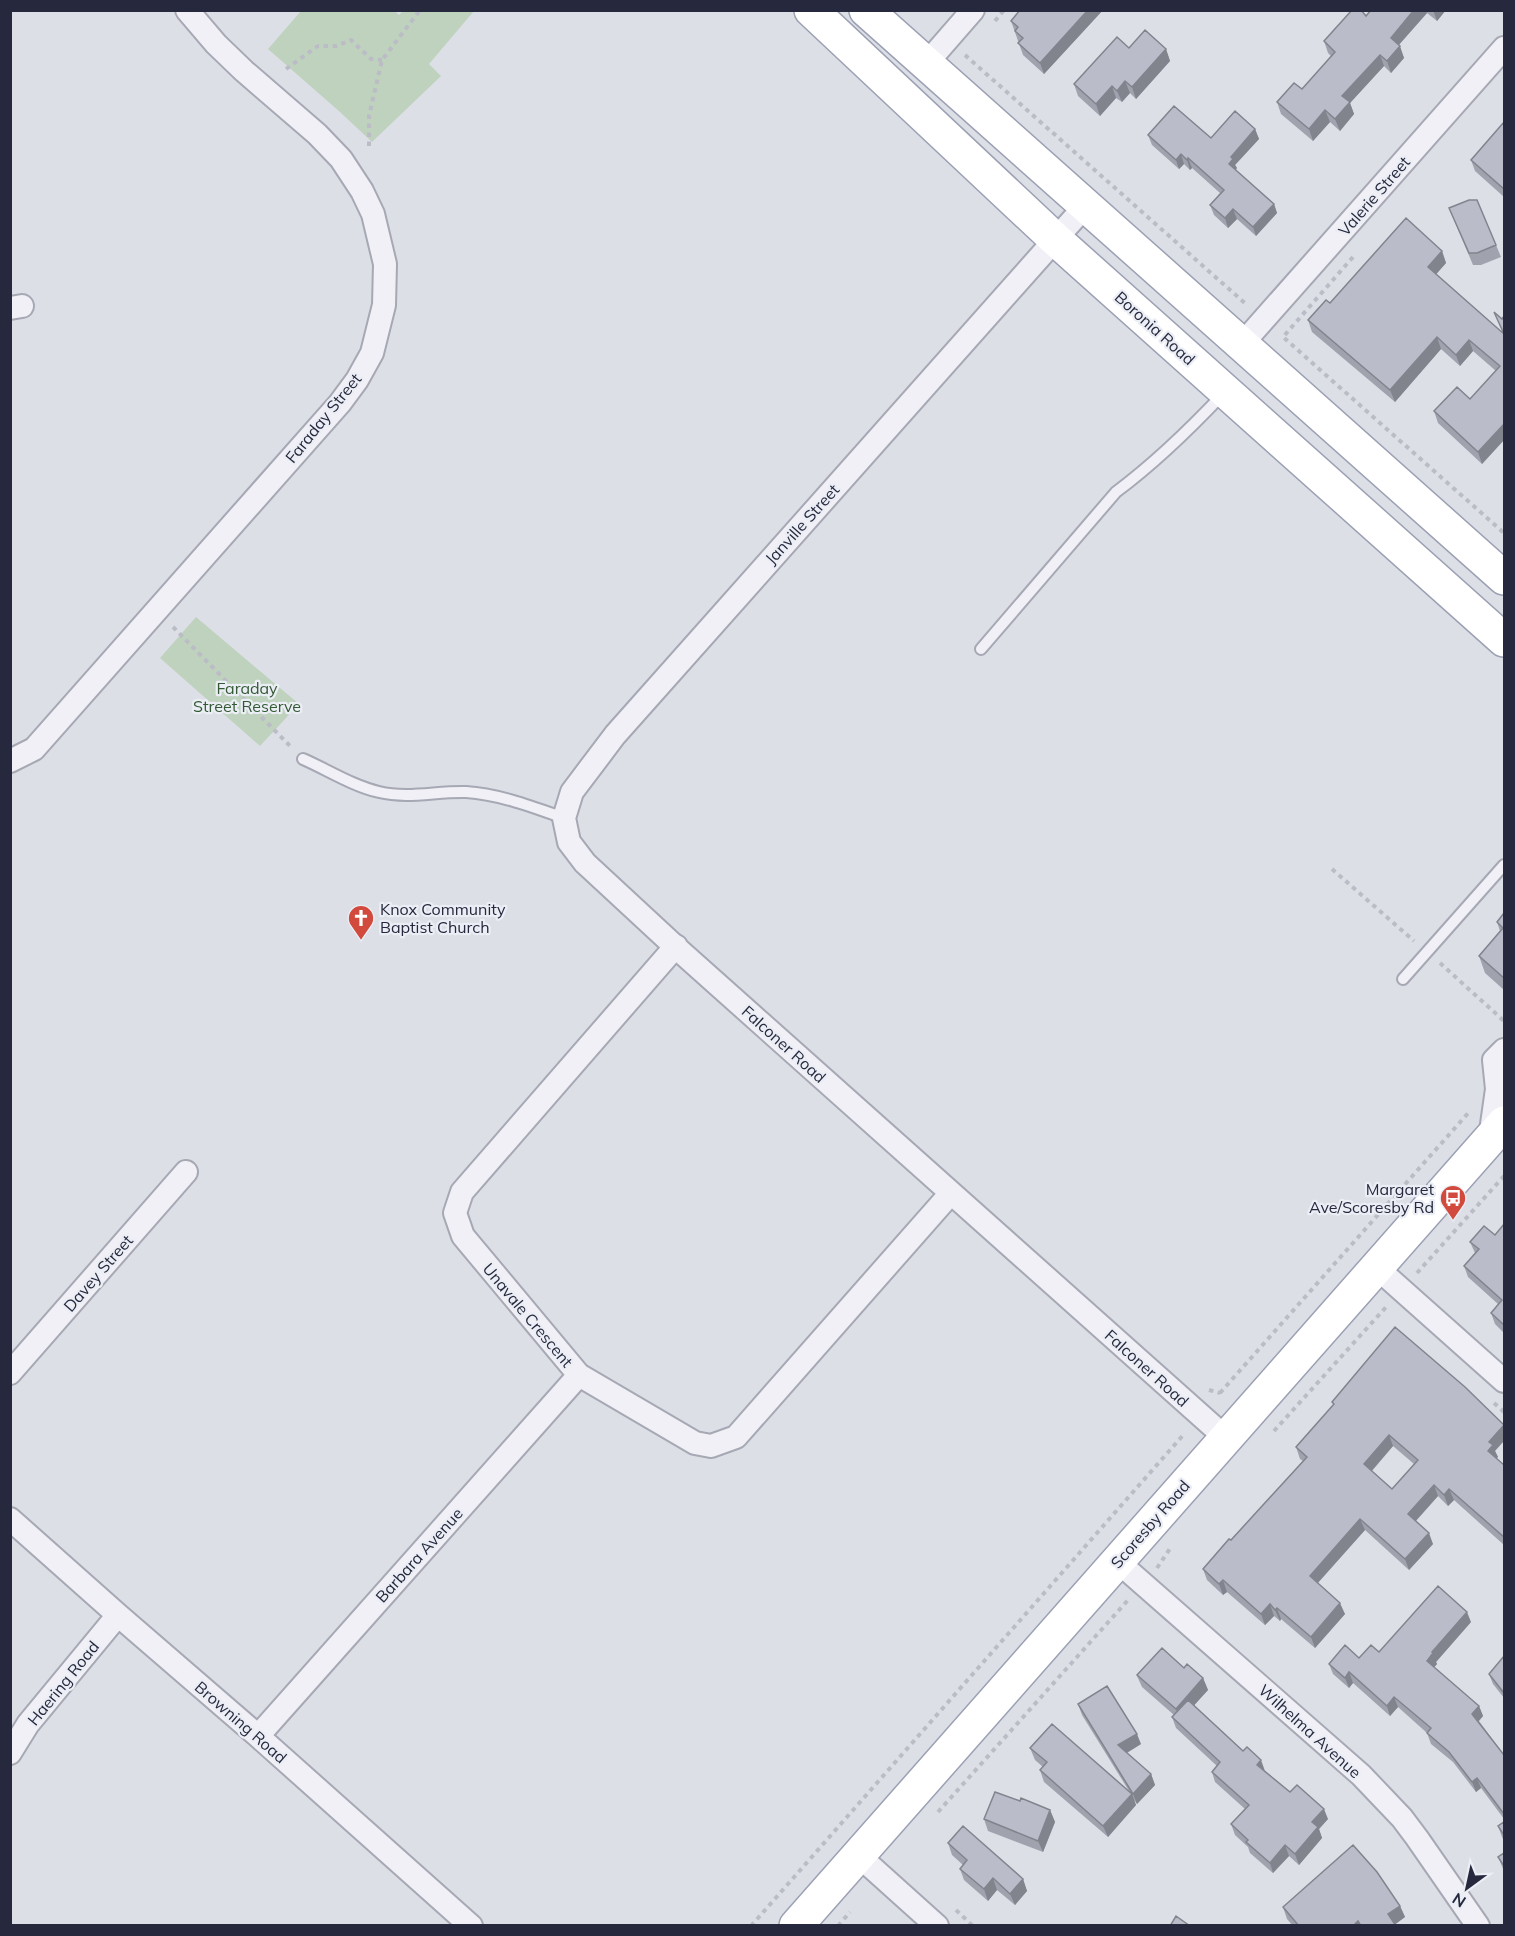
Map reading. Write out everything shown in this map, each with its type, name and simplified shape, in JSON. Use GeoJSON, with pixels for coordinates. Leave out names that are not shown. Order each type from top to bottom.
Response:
{"type":"FeatureCollection","features":[{"type":"Feature","properties":{"kind":"main road","name":"Boronia Road"},"geometry":{"type":"LineString","coordinates":[[811,10],[1055,239],[1504,640]]}},
{"type":"Feature","properties":{"kind":"main road"},"geometry":{"type":"LineString","coordinates":[[866,10],[1243,343],[1504,578]]}},
{"type":"Feature","properties":{"kind":"main road","name":"Scoresby Road"},"geometry":{"type":"LineString","coordinates":[[796,1926],[1497,1130]]}},
{"type":"Feature","properties":{"kind":"street","name":"Faraday Street"},"geometry":{"type":"LineString","coordinates":[[10,761],[34,749],[340,403],[357,380],[372,353],[384,305],[385,264],[373,214],[362,191],[341,159],[216,44],[187,10]]}},
{"type":"Feature","properties":{"kind":"street"},"geometry":{"type":"LineString","coordinates":[[927,64],[973,10]]}},
{"type":"Feature","properties":{"kind":"street","name":"Valerie Street"},"geometry":{"type":"LineString","coordinates":[[1243,343],[1504,48]]}},
{"type":"Feature","properties":{"kind":"street","name":"Janville Street"},"geometry":{"type":"LineString","coordinates":[[564,818],[572,792],[615,735],[1086,205]]}},
{"type":"Feature","properties":{"kind":"street","name":"Falconer Road"},"geometry":{"type":"LineString","coordinates":[[564,818],[569,842],[585,863],[1226,1438]]}},
{"type":"Feature","properties":{"kind":"street","name":"Unavale Crescent"},"geometry":{"type":"LineString","coordinates":[[676,946],[462,1192],[455,1213],[463,1236],[579,1375],[695,1443],[711,1446],[736,1437],[951,1193]]}},
{"type":"Feature","properties":{"kind":"street"},"geometry":{"type":"LineString","coordinates":[[1497,1130],[1494,1060],[1504,1050]]}},
{"type":"Feature","properties":{"kind":"street","name":"Davey Street"},"geometry":{"type":"LineString","coordinates":[[10,1373],[186,1172]]}},
{"type":"Feature","properties":{"kind":"street"},"geometry":{"type":"LineString","coordinates":[[1376,1267],[1504,1381]]}},
{"type":"Feature","properties":{"kind":"street","name":"Barbara Avenue"},"geometry":{"type":"LineString","coordinates":[[258,1736],[579,1375]]}},
{"type":"Feature","properties":{"kind":"street","name":"Browning Road"},"geometry":{"type":"LineString","coordinates":[[10,1519],[471,1926]]}},
{"type":"Feature","properties":{"kind":"street","name":"Wilhelma Avenue"},"geometry":{"type":"LineString","coordinates":[[1117,1561],[1382,1797],[1417,1838],[1478,1926]]}},
{"type":"Feature","properties":{"kind":"street","name":"Haering Road"},"geometry":{"type":"LineString","coordinates":[[10,1753],[28,1724],[118,1615]]}},
{"type":"Feature","properties":{"kind":"street"},"geometry":{"type":"LineString","coordinates":[[858,1855],[937,1926]]}},
{"type":"Feature","properties":{"kind":"lane"},"geometry":{"type":"LineString","coordinates":[[981,649],[1116,492],[1184,435],[1225,391]]}},
{"type":"Feature","properties":{"kind":"lane"},"geometry":{"type":"LineString","coordinates":[[303,759],[378,792],[403,796],[468,792],[502,799],[564,818]]}},
{"type":"Feature","properties":{"kind":"lane"},"geometry":{"type":"LineString","coordinates":[[1403,979],[1504,865]]}},
{"type":"Feature","properties":{"kind":"path"},"geometry":{"type":"LineString","coordinates":[[369,146],[369,116],[382,60],[420,10]]}},
{"type":"Feature","properties":{"kind":"path"},"geometry":{"type":"LineString","coordinates":[[286,69],[318,46],[336,46],[351,40],[371,59],[382,60]]}},
{"type":"Feature","properties":{"kind":"path"},"geometry":{"type":"LineString","coordinates":[[964,55],[1252,309]]}},
{"type":"Feature","properties":{"kind":"path"},"geometry":{"type":"LineString","coordinates":[[1284,337],[1504,533]]}},
{"type":"Feature","properties":{"kind":"path"},"geometry":{"type":"LineString","coordinates":[[157,610],[303,759]]}},
{"type":"Feature","properties":{"kind":"path"},"geometry":{"type":"LineString","coordinates":[[1207,1389],[1220,1393],[1473,1108]]}},
{"type":"Feature","properties":{"kind":"path"},"geometry":{"type":"LineString","coordinates":[[1417,1273],[1504,1176]]}},
{"type":"Feature","properties":{"kind":"path"},"geometry":{"type":"LineString","coordinates":[[751,1926],[1184,1434]]}},
{"type":"Feature","properties":{"kind":"path"},"geometry":{"type":"LineString","coordinates":[[936,1814],[1127,1602]]}},
{"type":"Feature","properties":{"kind":"green space"},"geometry":{"type":"Polygon","coordinates":[[[394,10],[399,15],[403,11],[474,11],[429,64],[441,76],[372,142],[268,49],[301,11],[394,10]]]}},
{"type":"Feature","properties":{"kind":"green space","name":"Faraday Street Reserve"},"geometry":{"type":"Polygon","coordinates":[[[196,617],[299,704],[260,746],[160,658],[196,617]]]}},
{"type":"Feature","properties":{"kind":"building"},"geometry":{"type":"Polygon","coordinates":[[[1020,10],[1088,10],[1040,63],[1018,43],[1023,38],[1015,31],[1018,27],[1011,21],[1020,10]]]}},
{"type":"Feature","properties":{"kind":"building"},"geometry":{"type":"Polygon","coordinates":[[[1352,10],[1361,10],[1366,16],[1371,10],[1414,10],[1391,38],[1400,46],[1387,61],[1380,55],[1342,96],[1350,102],[1335,119],[1325,110],[1309,129],[1277,102],[1294,83],[1302,89],[1335,52],[1324,41],[1352,10]]]}},
{"type":"Feature","properties":{"kind":"building"},"geometry":{"type":"Polygon","coordinates":[[[1145,30],[1166,49],[1132,87],[1125,81],[1117,91],[1112,86],[1096,104],[1074,84],[1117,37],[1129,48],[1145,30]]]}},
{"type":"Feature","properties":{"kind":"building"},"geometry":{"type":"Polygon","coordinates":[[[1174,106],[1211,138],[1235,111],[1255,129],[1231,157],[1233,159],[1229,164],[1274,204],[1253,227],[1233,209],[1225,218],[1210,205],[1224,190],[1188,158],[1187,160],[1181,154],[1176,160],[1148,135],[1174,106]]]}},
{"type":"Feature","properties":{"kind":"building"},"geometry":{"type":"Polygon","coordinates":[[[1504,122],[1504,189],[1471,160],[1504,122]]]}},
{"type":"Feature","properties":{"kind":"building"},"geometry":{"type":"Polygon","coordinates":[[[1469,200],[1477,200],[1496,245],[1477,253],[1469,253],[1449,208],[1469,200]]]}},
{"type":"Feature","properties":{"kind":"building"},"geometry":{"type":"Polygon","coordinates":[[[1406,218],[1442,251],[1428,267],[1504,334],[1504,424],[1478,452],[1434,411],[1457,387],[1470,399],[1500,366],[1469,340],[1456,355],[1437,337],[1390,390],[1308,320],[1326,300],[1330,303],[1406,218]]]}},
{"type":"Feature","properties":{"kind":"building"},"geometry":{"type":"Polygon","coordinates":[[[1494,312],[1502,319],[1504,316],[1504,334],[1494,312]]]}},
{"type":"Feature","properties":{"kind":"building"},"geometry":{"type":"Polygon","coordinates":[[[1504,913],[1504,978],[1479,956],[1503,928],[1497,922],[1504,913]]]}},
{"type":"Feature","properties":{"kind":"building"},"geometry":{"type":"Polygon","coordinates":[[[1504,1224],[1504,1325],[1491,1313],[1502,1300],[1464,1266],[1479,1249],[1470,1242],[1484,1226],[1495,1235],[1504,1224]]]}},
{"type":"Feature","properties":{"kind":"building"},"geometry":{"type":"Polygon","coordinates":[[[1395,1327],[1465,1387],[1504,1425],[1489,1442],[1493,1445],[1488,1451],[1504,1465],[1504,1537],[1449,1489],[1444,1495],[1434,1485],[1408,1514],[1429,1533],[1405,1559],[1360,1519],[1310,1576],[1340,1603],[1311,1637],[1270,1604],[1261,1614],[1223,1580],[1219,1584],[1203,1569],[1307,1457],[1296,1447],[1334,1404],[1332,1402],[1395,1327]],[[1389,1435],[1364,1464],[1392,1489],[1418,1460],[1389,1435]]]}},
{"type":"Feature","properties":{"kind":"building"},"geometry":{"type":"Polygon","coordinates":[[[1438,1586],[1467,1612],[1432,1652],[1427,1661],[1479,1706],[1472,1714],[1504,1755],[1504,1814],[1477,1778],[1472,1782],[1449,1752],[1427,1733],[1431,1728],[1394,1697],[1387,1706],[1349,1672],[1345,1678],[1329,1664],[1345,1645],[1359,1658],[1371,1645],[1379,1652],[1438,1586]]]}},
{"type":"Feature","properties":{"kind":"building"},"geometry":{"type":"Polygon","coordinates":[[[1162,1648],[1184,1668],[1187,1664],[1203,1678],[1176,1709],[1137,1675],[1162,1648]]]}},
{"type":"Feature","properties":{"kind":"building"},"geometry":{"type":"Polygon","coordinates":[[[1504,1656],[1504,1693],[1489,1674],[1504,1656]]]}},
{"type":"Feature","properties":{"kind":"building"},"geometry":{"type":"Polygon","coordinates":[[[1107,1686],[1137,1734],[1118,1745],[1151,1774],[1133,1794],[1078,1704],[1107,1686]]]}},
{"type":"Feature","properties":{"kind":"building"},"geometry":{"type":"Polygon","coordinates":[[[1188,1700],[1243,1751],[1247,1747],[1261,1760],[1257,1765],[1290,1792],[1297,1785],[1324,1809],[1312,1822],[1318,1827],[1295,1854],[1285,1845],[1270,1863],[1246,1842],[1248,1840],[1231,1824],[1249,1805],[1212,1772],[1220,1762],[1172,1717],[1188,1700]]]}},
{"type":"Feature","properties":{"kind":"building"},"geometry":{"type":"Polygon","coordinates":[[[1052,1724],[1132,1794],[1103,1826],[1040,1770],[1047,1762],[1030,1748],[1052,1724]]]}},
{"type":"Feature","properties":{"kind":"building"},"geometry":{"type":"Polygon","coordinates":[[[995,1792],[1020,1801],[1021,1798],[1050,1810],[1038,1841],[984,1819],[995,1792]]]}},
{"type":"Feature","properties":{"kind":"building"},"geometry":{"type":"Polygon","coordinates":[[[1504,1822],[1504,1835],[1498,1826],[1504,1822]]]}},
{"type":"Feature","properties":{"kind":"building"},"geometry":{"type":"Polygon","coordinates":[[[963,1826],[1023,1879],[1010,1894],[993,1878],[984,1889],[960,1869],[967,1860],[948,1843],[963,1826]]]}},
{"type":"Feature","properties":{"kind":"building"},"geometry":{"type":"Polygon","coordinates":[[[1353,1845],[1377,1872],[1400,1906],[1388,1914],[1396,1926],[1361,1926],[1358,1921],[1353,1926],[1299,1926],[1283,1907],[1353,1845]]]}},
{"type":"Feature","properties":{"kind":"building"},"geometry":{"type":"Polygon","coordinates":[[[1504,1853],[1504,1866],[1498,1857],[1504,1853]]]}},
{"type":"Feature","properties":{"kind":"building"},"geometry":{"type":"Polygon","coordinates":[[[1176,1916],[1190,1926],[1170,1926],[1176,1916]]]}},
{"type":"Feature","properties":{"kind":"place","name":"Knox Community Baptist Church"},"geometry":{"type":"Point","coordinates":[361,941]}},
{"type":"Feature","properties":{"kind":"place","name":"Margaret Ave/Scoresby Rd"},"geometry":{"type":"Point","coordinates":[1453,1221]}}]}
